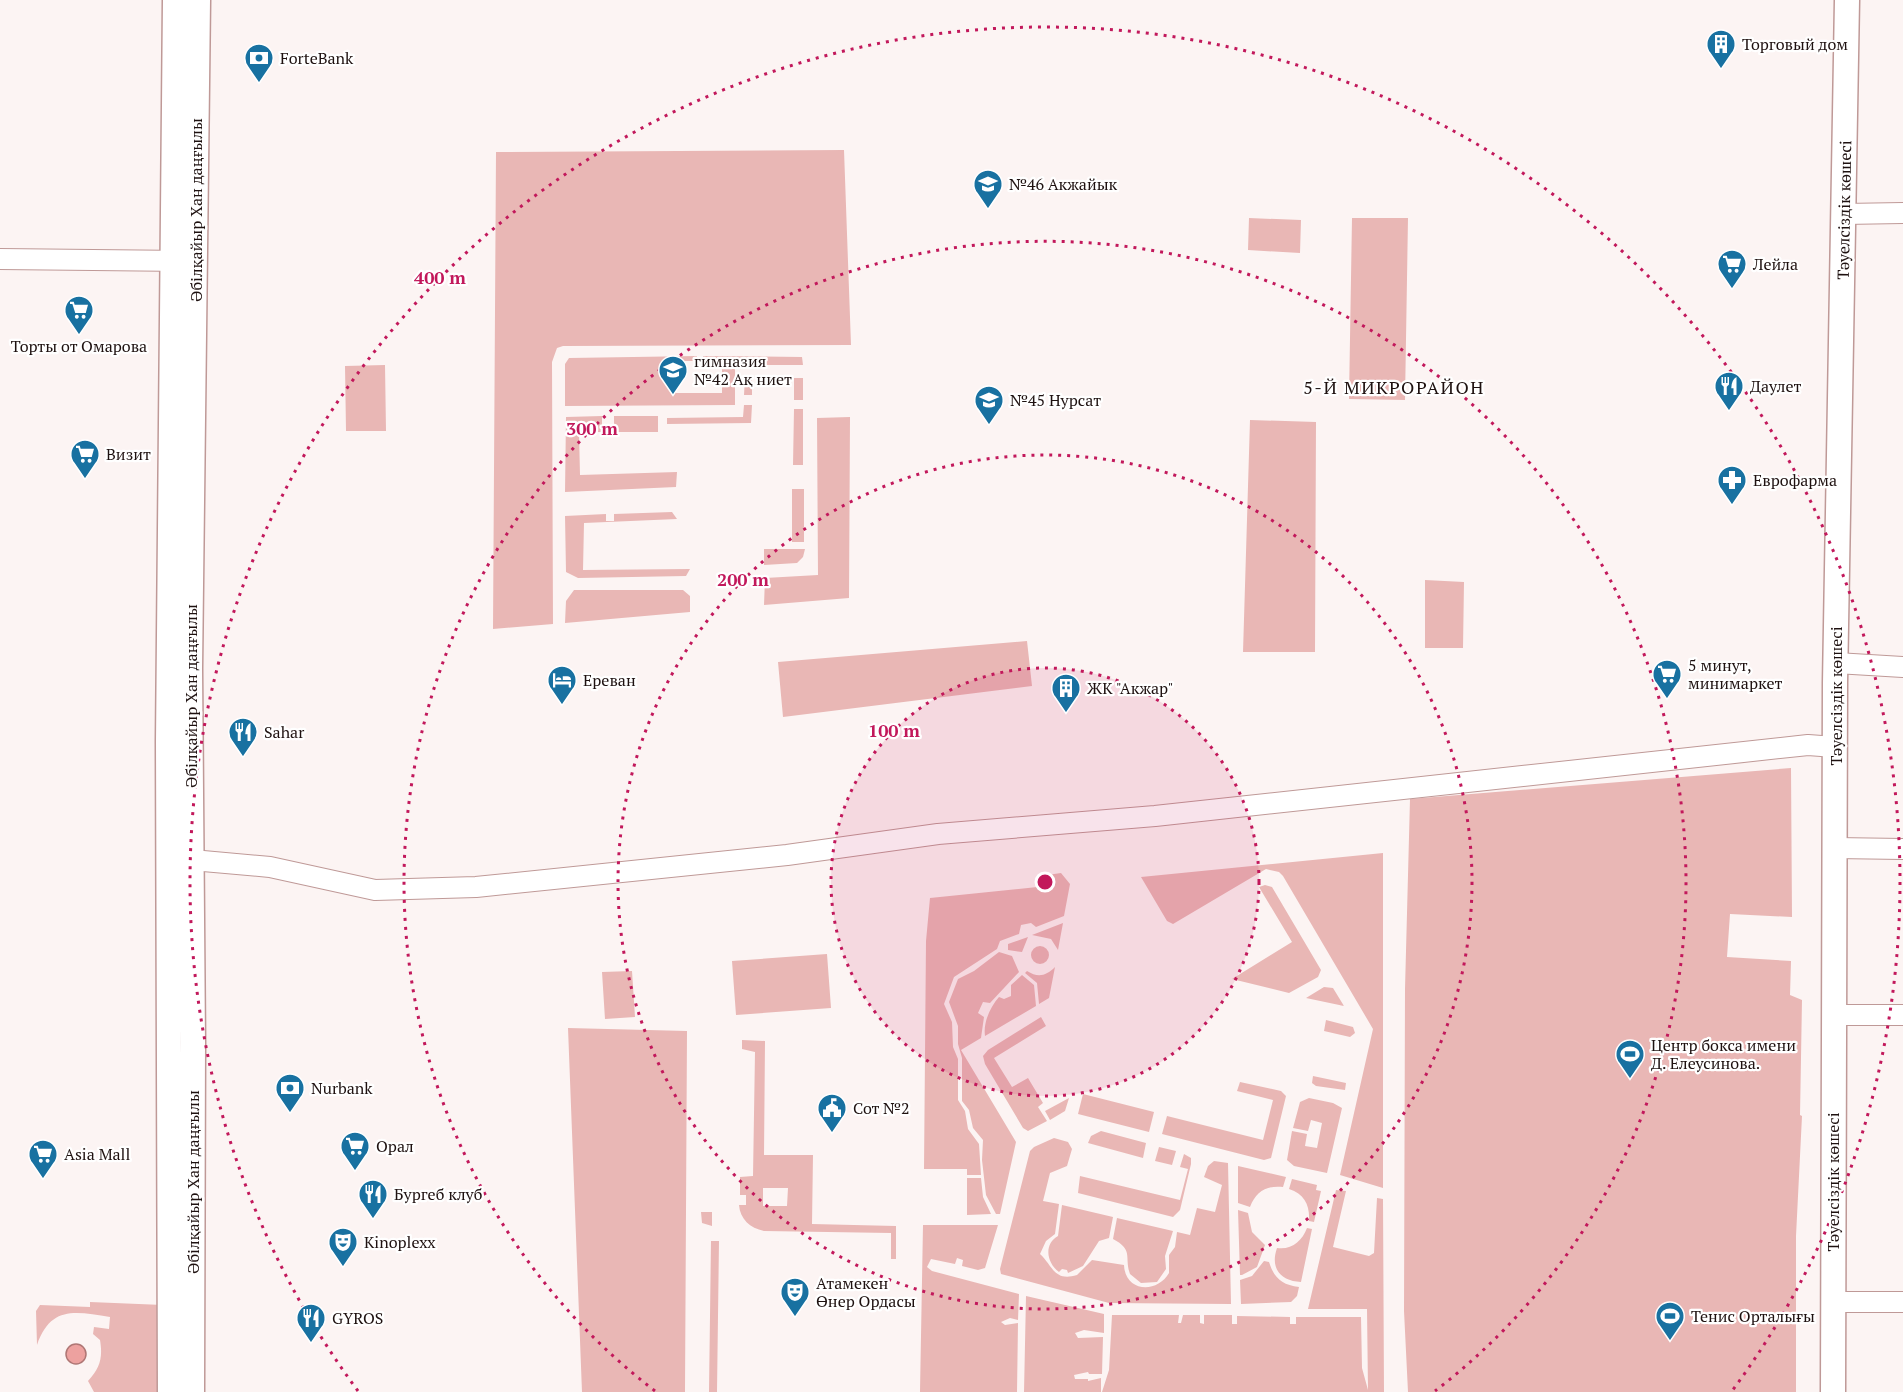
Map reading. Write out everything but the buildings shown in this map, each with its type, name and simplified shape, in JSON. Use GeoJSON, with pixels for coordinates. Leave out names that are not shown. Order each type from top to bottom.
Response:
{"type":"FeatureCollection","features":[{"type":"Feature","properties":{"kind":"main road","name":"Әбілқайыр Хан даңғылы"},"geometry":{"type":"LineString","coordinates":[[170,1392],[180,863],[190,669],[184,261],[175,0]]}},
{"type":"Feature","properties":{"kind":"main road","name":"Әбілқайыр Хан даңғылы"},"geometry":{"type":"LineString","coordinates":[[184,261],[198,0]]}},
{"type":"Feature","properties":{"kind":"main road","name":"Тәуелсіздік көшесі"},"geometry":{"type":"LineString","coordinates":[[1833,1392],[1835,747],[1847,0]]}},
{"type":"Feature","properties":{"kind":"main road","name":"Әбілқайыр Хан даңғылы"},"geometry":{"type":"LineString","coordinates":[[180,863],[192,1392]]}},
{"type":"Feature","properties":{"kind":"street"},"geometry":{"type":"LineString","coordinates":[[1844,214],[1903,213]]}},
{"type":"Feature","properties":{"kind":"street"},"geometry":{"type":"LineString","coordinates":[[0,259],[184,261]]}},
{"type":"Feature","properties":{"kind":"street"},"geometry":{"type":"LineString","coordinates":[[1836,663],[1903,668]]}},
{"type":"Feature","properties":{"kind":"street"},"geometry":{"type":"LineString","coordinates":[[180,863],[270,867],[375,890],[476,887],[787,855],[938,834],[1155,816],[1808,745],[1835,747]]}},
{"type":"Feature","properties":{"kind":"street"},"geometry":{"type":"LineString","coordinates":[[1835,848],[1903,849]]}},
{"type":"Feature","properties":{"kind":"street"},"geometry":{"type":"LineString","coordinates":[[1834,1015],[1903,1015]]}},
{"type":"Feature","properties":{"kind":"street"},"geometry":{"type":"LineString","coordinates":[[1833,1302],[1903,1302]]}},
{"type":"Feature","properties":{"kind":"shaded area"},"geometry":{"type":"Polygon","coordinates":[[[844,150],[851,345],[563,346],[557,348],[552,362],[553,624],[493,629],[496,152],[844,150]]]}},
{"type":"Feature","properties":{"kind":"shaded area"},"geometry":{"type":"Polygon","coordinates":[[[1249,218],[1301,220],[1300,253],[1248,250],[1249,218]]]}},
{"type":"Feature","properties":{"kind":"shaded area"},"geometry":{"type":"Polygon","coordinates":[[[1352,218],[1408,218],[1405,400],[1349,399],[1352,218]]]}},
{"type":"Feature","properties":{"kind":"shaded area"},"geometry":{"type":"Polygon","coordinates":[[[697,356],[697,361],[675,361],[676,393],[722,393],[722,361],[703,361],[703,356],[802,357],[803,365],[735,365],[735,405],[565,406],[565,364],[569,358],[697,356]]]}},
{"type":"Feature","properties":{"kind":"shaded area"},"geometry":{"type":"Polygon","coordinates":[[[385,365],[386,431],[346,431],[345,366],[385,365]]]}},
{"type":"Feature","properties":{"kind":"shaded area"},"geometry":{"type":"Polygon","coordinates":[[[745,377],[752,377],[752,395],[744,395],[745,377]]]}},
{"type":"Feature","properties":{"kind":"shaded area"},"geometry":{"type":"Polygon","coordinates":[[[794,378],[803,378],[803,400],[794,400],[794,378]]]}},
{"type":"Feature","properties":{"kind":"shaded area"},"geometry":{"type":"Polygon","coordinates":[[[744,405],[752,405],[751,423],[667,424],[667,418],[743,417],[744,405]]]}},
{"type":"Feature","properties":{"kind":"shaded area"},"geometry":{"type":"Polygon","coordinates":[[[794,409],[803,409],[803,465],[793,465],[794,409]]]}},
{"type":"Feature","properties":{"kind":"shaded area"},"geometry":{"type":"Polygon","coordinates":[[[602,416],[602,432],[579,432],[580,475],[677,472],[676,487],[565,492],[566,417],[602,416]]]}},
{"type":"Feature","properties":{"kind":"shaded area"},"geometry":{"type":"Polygon","coordinates":[[[614,416],[658,416],[658,432],[614,432],[614,416]]]}},
{"type":"Feature","properties":{"kind":"shaded area"},"geometry":{"type":"Polygon","coordinates":[[[850,417],[849,598],[764,605],[765,578],[818,575],[817,418],[850,417]]]}},
{"type":"Feature","properties":{"kind":"shaded area"},"geometry":{"type":"Polygon","coordinates":[[[1250,420],[1316,422],[1315,652],[1243,652],[1250,420]]]}},
{"type":"Feature","properties":{"kind":"shaded area"},"geometry":{"type":"Polygon","coordinates":[[[792,489],[804,489],[804,542],[792,542],[792,489]]]}},
{"type":"Feature","properties":{"kind":"shaded area"},"geometry":{"type":"Polygon","coordinates":[[[672,512],[677,519],[584,523],[583,570],[690,569],[686,576],[578,578],[566,572],[565,516],[606,514],[606,521],[614,521],[614,514],[672,512]]]}},
{"type":"Feature","properties":{"kind":"shaded area"},"geometry":{"type":"Polygon","coordinates":[[[764,549],[805,549],[803,557],[797,563],[764,565],[764,549]]]}},
{"type":"Feature","properties":{"kind":"shaded area"},"geometry":{"type":"Polygon","coordinates":[[[1425,580],[1464,582],[1463,648],[1425,648],[1425,580]]]}},
{"type":"Feature","properties":{"kind":"shaded area"},"geometry":{"type":"Polygon","coordinates":[[[574,590],[683,590],[690,596],[690,612],[565,623],[566,601],[574,590]]]}},
{"type":"Feature","properties":{"kind":"shaded area"},"geometry":{"type":"Polygon","coordinates":[[[1027,641],[1032,686],[783,717],[778,662],[1027,641]]]}},
{"type":"Feature","properties":{"kind":"shaded area"},"geometry":{"type":"Polygon","coordinates":[[[1791,768],[1792,917],[1730,914],[1727,957],[1791,961],[1790,995],[1802,1000],[1800,1115],[1802,1116],[1796,1236],[1796,1392],[1408,1392],[1404,1311],[1405,989],[1410,799],[1791,768]]]}},
{"type":"Feature","properties":{"kind":"shaded area"},"geometry":{"type":"Polygon","coordinates":[[[1383,853],[1383,1188],[1340,1175],[1373,1029],[1283,876],[1279,872],[1266,869],[1173,924],[1167,921],[1141,877],[1383,853]]]}},
{"type":"Feature","properties":{"kind":"shaded area"},"geometry":{"type":"Polygon","coordinates":[[[1061,873],[1070,884],[1064,916],[1036,927],[1031,923],[1021,925],[1019,934],[1000,941],[997,949],[954,977],[944,1004],[952,1022],[953,1047],[958,1059],[958,1100],[965,1111],[968,1129],[979,1144],[981,1175],[967,1175],[967,1169],[924,1169],[926,941],[930,898],[1047,886],[1047,875],[1061,873]]]}},
{"type":"Feature","properties":{"kind":"shaded area"},"geometry":{"type":"Polygon","coordinates":[[[1265,885],[1272,887],[1321,970],[1318,977],[1289,993],[1232,979],[1292,942],[1259,887],[1265,885]]]}},
{"type":"Feature","properties":{"kind":"shaded area"},"geometry":{"type":"Polygon","coordinates":[[[1063,923],[1058,950],[1051,939],[1032,935],[1063,923]]]}},
{"type":"Feature","properties":{"kind":"shaded area"},"geometry":{"type":"Polygon","coordinates":[[[1028,937],[1022,952],[1008,950],[1008,944],[1028,937]]]}},
{"type":"Feature","properties":{"kind":"shaded area"},"geometry":{"type":"Polygon","coordinates":[[[1036,946],[1044,946],[1049,951],[1047,962],[1036,964],[1031,959],[1031,951],[1036,946]]]}},
{"type":"Feature","properties":{"kind":"shaded area"},"geometry":{"type":"Polygon","coordinates":[[[999,952],[1012,956],[1019,972],[990,1003],[983,1002],[978,1013],[984,1017],[981,1038],[961,1050],[1016,1142],[1000,1214],[996,1214],[986,1195],[982,1160],[983,1140],[973,1128],[969,1110],[962,1101],[962,1058],[958,1044],[958,1026],[949,1002],[958,979],[974,971],[999,952]]]}},
{"type":"Feature","properties":{"kind":"shaded area"},"geometry":{"type":"Polygon","coordinates":[[[827,954],[831,1008],[736,1015],[732,961],[827,954]]]}},
{"type":"Feature","properties":{"kind":"shaded area"},"geometry":{"type":"Polygon","coordinates":[[[1055,967],[1049,998],[1039,1004],[1037,983],[1025,973],[1027,971],[1035,975],[1042,975],[1055,967]]]}},
{"type":"Feature","properties":{"kind":"shaded area"},"geometry":{"type":"Polygon","coordinates":[[[632,971],[635,1017],[605,1019],[602,972],[632,971]]]}},
{"type":"Feature","properties":{"kind":"shaded area"},"geometry":{"type":"Polygon","coordinates":[[[1022,975],[1034,985],[1036,1006],[985,1036],[986,1021],[993,1005],[999,997],[1004,999],[1011,996],[1011,985],[1022,975]]]}},
{"type":"Feature","properties":{"kind":"shaded area"},"geometry":{"type":"Polygon","coordinates":[[[1324,987],[1333,988],[1344,1006],[1306,998],[1324,987]]]}},
{"type":"Feature","properties":{"kind":"shaded area"},"geometry":{"type":"Polygon","coordinates":[[[1041,1017],[1046,1026],[994,1058],[1012,1087],[1028,1078],[1043,1103],[1038,1107],[1047,1121],[1028,1131],[1023,1128],[985,1064],[983,1056],[988,1050],[1041,1017]]]}},
{"type":"Feature","properties":{"kind":"shaded area"},"geometry":{"type":"Polygon","coordinates":[[[1326,1020],[1353,1027],[1355,1033],[1350,1037],[1324,1031],[1326,1020]]]}},
{"type":"Feature","properties":{"kind":"shaded area"},"geometry":{"type":"Polygon","coordinates":[[[568,1028],[687,1031],[685,1392],[582,1392],[568,1028]]]}},
{"type":"Feature","properties":{"kind":"shaded area"},"geometry":{"type":"Polygon","coordinates":[[[742,1040],[765,1041],[764,1155],[813,1155],[812,1224],[896,1226],[896,1259],[891,1259],[891,1233],[764,1231],[754,1228],[744,1219],[739,1205],[746,1205],[746,1195],[740,1195],[740,1177],[753,1176],[755,1052],[742,1049],[742,1040]],[[763,1188],[763,1206],[787,1206],[788,1188],[763,1188]]]}},
{"type":"Feature","properties":{"kind":"shaded area"},"geometry":{"type":"Polygon","coordinates":[[[1313,1076],[1346,1083],[1345,1090],[1316,1086],[1312,1083],[1313,1076]]]}},
{"type":"Feature","properties":{"kind":"shaded area"},"geometry":{"type":"Polygon","coordinates":[[[1240,1082],[1281,1091],[1286,1096],[1271,1158],[1264,1160],[1162,1134],[1167,1116],[1263,1140],[1273,1100],[1237,1091],[1240,1082]]]}},
{"type":"Feature","properties":{"kind":"shaded area"},"geometry":{"type":"Polygon","coordinates":[[[1083,1094],[1154,1112],[1149,1132],[1078,1114],[1083,1094]]]}},
{"type":"Feature","properties":{"kind":"shaded area"},"geometry":{"type":"Polygon","coordinates":[[[1069,1098],[1065,1111],[1050,1120],[1045,1111],[1069,1098]]]}},
{"type":"Feature","properties":{"kind":"shaded area"},"geometry":{"type":"Polygon","coordinates":[[[1309,1098],[1333,1103],[1342,1108],[1327,1173],[1294,1166],[1287,1160],[1292,1131],[1307,1134],[1305,1146],[1317,1148],[1322,1123],[1311,1120],[1308,1131],[1293,1128],[1300,1102],[1309,1098]]]}},
{"type":"Feature","properties":{"kind":"shaded area"},"geometry":{"type":"Polygon","coordinates":[[[1101,1131],[1146,1143],[1143,1158],[1088,1143],[1091,1136],[1101,1131]]]}},
{"type":"Feature","properties":{"kind":"shaded area"},"geometry":{"type":"Polygon","coordinates":[[[1054,1138],[1068,1142],[1072,1149],[1067,1166],[1050,1173],[1043,1201],[1059,1204],[1055,1234],[1046,1241],[1040,1254],[1055,1272],[1069,1277],[1077,1275],[1092,1260],[1124,1265],[1130,1281],[1142,1287],[1150,1287],[1164,1280],[1169,1273],[1169,1255],[1175,1247],[1177,1232],[1190,1235],[1197,1208],[1215,1212],[1222,1185],[1204,1177],[1208,1166],[1214,1161],[1228,1163],[1231,1304],[1109,1303],[1001,1274],[1000,1269],[1030,1151],[1054,1138]]]}},
{"type":"Feature","properties":{"kind":"shaded area"},"geometry":{"type":"Polygon","coordinates":[[[1159,1147],[1176,1151],[1172,1165],[1155,1161],[1159,1147]]]}},
{"type":"Feature","properties":{"kind":"shaded area"},"geometry":{"type":"Polygon","coordinates":[[[1184,1154],[1191,1158],[1191,1164],[1180,1210],[1173,1217],[1078,1193],[1080,1176],[1180,1200],[1188,1169],[1180,1167],[1184,1154]]]}},
{"type":"Feature","properties":{"kind":"shaded area"},"geometry":{"type":"Polygon","coordinates":[[[1238,1166],[1286,1177],[1283,1187],[1272,1187],[1262,1191],[1255,1197],[1250,1207],[1238,1203],[1238,1166]]]}},
{"type":"Feature","properties":{"kind":"shaded area"},"geometry":{"type":"Polygon","coordinates":[[[967,1178],[981,1178],[983,1197],[991,1214],[967,1215],[967,1178]]]}},
{"type":"Feature","properties":{"kind":"shaded area"},"geometry":{"type":"Polygon","coordinates":[[[1292,1179],[1317,1185],[1316,1190],[1321,1191],[1314,1222],[1309,1221],[1309,1210],[1303,1197],[1289,1189],[1292,1179]]]}},
{"type":"Feature","properties":{"kind":"shaded area"},"geometry":{"type":"Polygon","coordinates":[[[1336,1190],[1346,1191],[1333,1247],[1369,1256],[1374,1253],[1377,1198],[1383,1199],[1384,1392],[1102,1392],[1109,1370],[1112,1315],[1179,1315],[1178,1323],[1181,1323],[1183,1315],[1200,1315],[1200,1323],[1204,1324],[1204,1315],[1232,1315],[1232,1324],[1237,1324],[1237,1316],[1290,1317],[1290,1324],[1296,1324],[1296,1317],[1361,1317],[1362,1368],[1368,1390],[1367,1309],[1308,1309],[1336,1190]]]}},
{"type":"Feature","properties":{"kind":"shaded area"},"geometry":{"type":"Polygon","coordinates":[[[1062,1205],[1113,1217],[1109,1238],[1099,1241],[1083,1266],[1068,1273],[1067,1270],[1062,1269],[1059,1272],[1055,1268],[1048,1253],[1050,1244],[1058,1236],[1062,1205]]]}},
{"type":"Feature","properties":{"kind":"shaded area"},"geometry":{"type":"Polygon","coordinates":[[[1238,1210],[1248,1213],[1252,1232],[1265,1245],[1257,1267],[1242,1275],[1240,1275],[1238,1210]]]}},
{"type":"Feature","properties":{"kind":"shaded area"},"geometry":{"type":"Polygon","coordinates":[[[701,1212],[712,1212],[712,1226],[702,1223],[701,1212]]]}},
{"type":"Feature","properties":{"kind":"shaded area"},"geometry":{"type":"Polygon","coordinates":[[[1117,1218],[1173,1231],[1165,1256],[1166,1269],[1157,1282],[1141,1283],[1130,1274],[1126,1250],[1113,1239],[1117,1218]]]}},
{"type":"Feature","properties":{"kind":"shaded area"},"geometry":{"type":"Polygon","coordinates":[[[923,1225],[998,1225],[985,1268],[978,1270],[962,1266],[963,1260],[957,1258],[955,1264],[931,1259],[927,1267],[932,1271],[1019,1294],[1018,1320],[1010,1318],[1001,1322],[1005,1325],[1018,1323],[1017,1392],[920,1392],[923,1225]]]}},
{"type":"Feature","properties":{"kind":"shaded area"},"geometry":{"type":"Polygon","coordinates":[[[1307,1228],[1312,1229],[1301,1282],[1287,1279],[1278,1272],[1276,1267],[1277,1248],[1287,1248],[1296,1244],[1307,1228]]]}},
{"type":"Feature","properties":{"kind":"shaded area"},"geometry":{"type":"Polygon","coordinates":[[[711,1241],[719,1241],[717,1392],[709,1392],[711,1241]]]}},
{"type":"Feature","properties":{"kind":"shaded area"},"geometry":{"type":"Polygon","coordinates":[[[1264,1261],[1269,1262],[1273,1272],[1280,1280],[1299,1287],[1297,1296],[1291,1302],[1241,1304],[1240,1280],[1252,1276],[1264,1261]]]}},
{"type":"Feature","properties":{"kind":"shaded area"},"geometry":{"type":"Polygon","coordinates":[[[1026,1296],[1104,1314],[1104,1333],[1084,1330],[1075,1333],[1078,1338],[1103,1337],[1102,1374],[1089,1374],[1088,1372],[1074,1375],[1075,1379],[1088,1379],[1088,1381],[1101,1378],[1101,1392],[1024,1392],[1026,1296]]]}},
{"type":"Feature","properties":{"kind":"shaded area"},"geometry":{"type":"Polygon","coordinates":[[[90,1302],[163,1305],[163,1385],[158,1388],[158,1392],[94,1392],[88,1381],[98,1367],[101,1352],[100,1340],[93,1334],[94,1327],[109,1329],[110,1317],[76,1313],[57,1317],[43,1332],[37,1345],[36,1311],[40,1305],[90,1307],[90,1302]]]}},
{"type":"Feature","properties":{"kind":"shaded area"},"geometry":{"type":"Polygon","coordinates":[[[76,1344],[83,1347],[86,1354],[83,1361],[76,1364],[69,1361],[66,1354],[69,1347],[76,1344]]]}},
{"type":"Feature","properties":{"kind":"place","name":"Торговый дом"},"geometry":{"type":"Point","coordinates":[1721,70]}},
{"type":"Feature","properties":{"kind":"place","name":"ForteBank"},"geometry":{"type":"Point","coordinates":[259,84]}},
{"type":"Feature","properties":{"kind":"place","name":"№46 Акжайык"},"geometry":{"type":"Point","coordinates":[988,210]}},
{"type":"Feature","properties":{"kind":"place","name":"Лейла"},"geometry":{"type":"Point","coordinates":[1732,290]}},
{"type":"Feature","properties":{"kind":"place","name":"Торты от Омарова"},"geometry":{"type":"Point","coordinates":[79,336]}},
{"type":"Feature","properties":{"kind":"place","name":"гимназия №42 Ақ ниет"},"geometry":{"type":"Point","coordinates":[673,396]}},
{"type":"Feature","properties":{"kind":"place","name":"Даулет"},"geometry":{"type":"Point","coordinates":[1729,412]}},
{"type":"Feature","properties":{"kind":"place","name":"№45 Нурсат"},"geometry":{"type":"Point","coordinates":[989,426]}},
{"type":"Feature","properties":{"kind":"place","name":"Визит"},"geometry":{"type":"Point","coordinates":[85,480]}},
{"type":"Feature","properties":{"kind":"place","name":"Еврофарма"},"geometry":{"type":"Point","coordinates":[1732,506]}},
{"type":"Feature","properties":{"kind":"place","name":"5 минут, минимаркет"},"geometry":{"type":"Point","coordinates":[1667,700]}},
{"type":"Feature","properties":{"kind":"place","name":"Ереван"},"geometry":{"type":"Point","coordinates":[562,706]}},
{"type":"Feature","properties":{"kind":"place","name":"ЖК \"Акжар\""},"geometry":{"type":"Point","coordinates":[1066,714]}},
{"type":"Feature","properties":{"kind":"place","name":"Sahar"},"geometry":{"type":"Point","coordinates":[243,758]}},
{"type":"Feature","properties":{"kind":"place","name":"Центр бокса имени Д. Елеусинова."},"geometry":{"type":"Point","coordinates":[1630,1080]}},
{"type":"Feature","properties":{"kind":"place","name":"Nurbank"},"geometry":{"type":"Point","coordinates":[290,1114]}},
{"type":"Feature","properties":{"kind":"place","name":"Сот №2"},"geometry":{"type":"Point","coordinates":[832,1134]}},
{"type":"Feature","properties":{"kind":"place","name":"Орал"},"geometry":{"type":"Point","coordinates":[355,1172]}},
{"type":"Feature","properties":{"kind":"place","name":"Asia Mall"},"geometry":{"type":"Point","coordinates":[43,1180]}},
{"type":"Feature","properties":{"kind":"place","name":"Бургеб клуб"},"geometry":{"type":"Point","coordinates":[373,1220]}},
{"type":"Feature","properties":{"kind":"place","name":"Kinoplexx"},"geometry":{"type":"Point","coordinates":[343,1268]}},
{"type":"Feature","properties":{"kind":"place","name":"Атамекен Өнер Ордасы"},"geometry":{"type":"Point","coordinates":[795,1318]}},
{"type":"Feature","properties":{"kind":"place","name":"Тенис Орталығы"},"geometry":{"type":"Point","coordinates":[1670,1342]}},
{"type":"Feature","properties":{"kind":"place","name":"GYROS"},"geometry":{"type":"Point","coordinates":[311,1344]}},
{"type":"Feature","properties":{"kind":"district","name":"5-Й МИКРОРАЙОН"},"geometry":{"type":"Point","coordinates":[1394,387]}}]}
